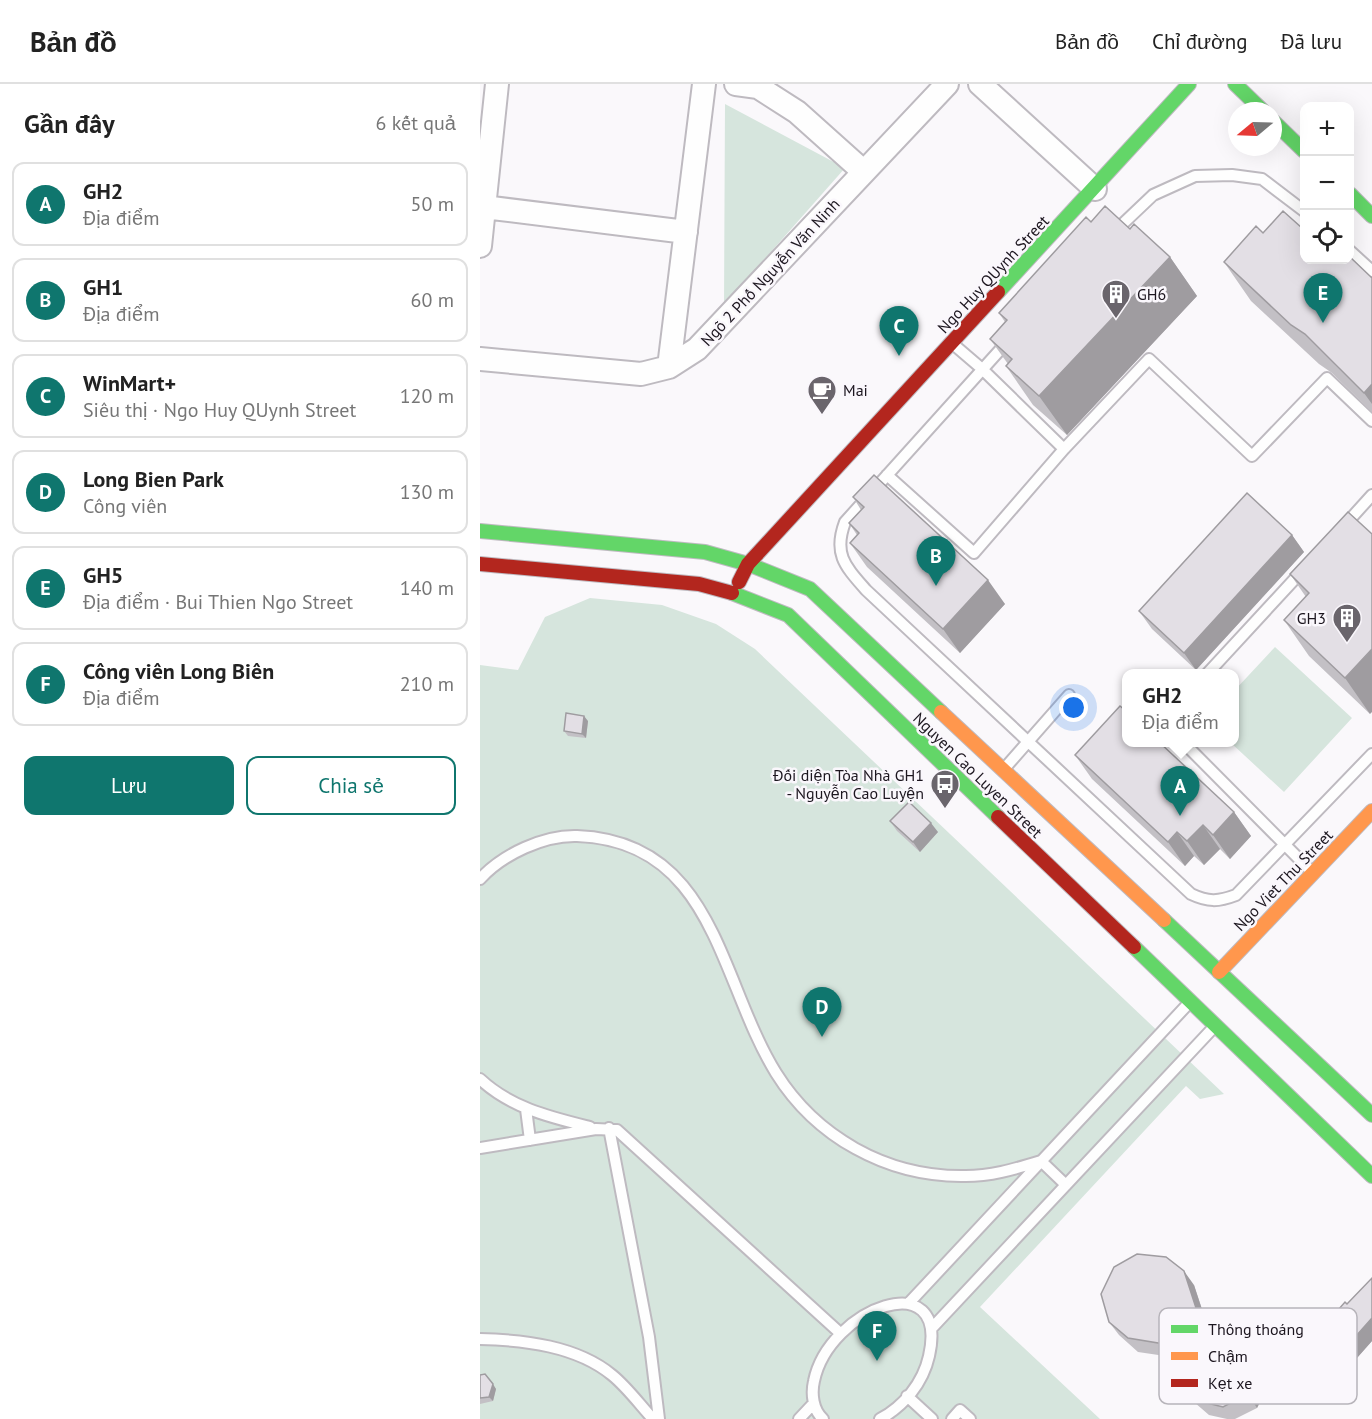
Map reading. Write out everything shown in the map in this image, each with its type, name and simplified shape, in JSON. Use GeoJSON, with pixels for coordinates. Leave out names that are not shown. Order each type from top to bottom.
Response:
{"type":"FeatureCollection","features":[{"type":"Feature","properties":{"kind":"street"},"geometry":{"type":"LineString","coordinates":[[480,246],[496,84]]}},
{"type":"Feature","properties":{"kind":"street"},"geometry":{"type":"LineString","coordinates":[[669,367],[704,84]]}},
{"type":"Feature","properties":{"kind":"street"},"geometry":{"type":"LineString","coordinates":[[736,84],[758,87],[797,112],[864,172]]}},
{"type":"Feature","properties":{"kind":"street","name":"Ngõ 2 Phố Nguyễn Văn Ninh"},"geometry":{"type":"LineString","coordinates":[[480,359],[641,374],[669,367],[698,349],[947,84]]}},
{"type":"Feature","properties":{"kind":"street"},"geometry":{"type":"LineString","coordinates":[[980,84],[1095,189]]}},
{"type":"Feature","properties":{"kind":"street","name":"Ngo Huy QUynh Street"},"geometry":{"type":"LineString","coordinates":[[733,593],[748,564],[1095,189],[1189,84]]}},
{"type":"Feature","properties":{"kind":"street"},"geometry":{"type":"LineString","coordinates":[[1235,84],[1254,102]]}},
{"type":"Feature","properties":{"kind":"street"},"geometry":{"type":"LineString","coordinates":[[1282,129],[1300,146]]}},
{"type":"Feature","properties":{"kind":"street"},"geometry":{"type":"LineString","coordinates":[[1354,198],[1372,216]]}},
{"type":"Feature","properties":{"kind":"street"},"geometry":{"type":"LineString","coordinates":[[484,207],[686,232]]}},
{"type":"Feature","properties":{"kind":"street","name":"Nguyen Cao Luyen Street"},"geometry":{"type":"LineString","coordinates":[[480,531],[705,552],[748,564],[810,589],[1372,1115]]}},
{"type":"Feature","properties":{"kind":"street","name":"Nguyen Cao Luyen Street"},"geometry":{"type":"LineString","coordinates":[[480,564],[699,584],[733,593],[788,615],[1372,1176]]}},
{"type":"Feature","properties":{"kind":"street","name":"Ngo Viet Thu Street"},"geometry":{"type":"LineString","coordinates":[[1219,972],[1372,811]]}},
{"type":"Feature","properties":{"kind":"lane"},"geometry":{"type":"LineString","coordinates":[[1107,239],[1153,195],[1196,176],[1232,175],[1262,179],[1304,210]]}},
{"type":"Feature","properties":{"kind":"lane"},"geometry":{"type":"LineString","coordinates":[[1354,255],[1372,271]]}},
{"type":"Feature","properties":{"kind":"lane"},"geometry":{"type":"LineString","coordinates":[[1014,335],[981,368],[845,522],[839,539],[841,557],[866,590],[1191,894],[1206,901],[1221,901],[1236,895],[1372,754]]}},
{"type":"Feature","properties":{"kind":"lane"},"geometry":{"type":"LineString","coordinates":[[952,343],[1064,449]]}},
{"type":"Feature","properties":{"kind":"lane"},"geometry":{"type":"LineString","coordinates":[[887,475],[974,553],[1064,449],[1149,359],[1252,456],[1327,378],[1372,421]]}},
{"type":"Feature","properties":{"kind":"lane"},"geometry":{"type":"LineString","coordinates":[[1333,537],[1372,495]]}},
{"type":"Feature","properties":{"kind":"lane"},"geometry":{"type":"LineString","coordinates":[[1212,669],[1309,563]]}},
{"type":"Feature","properties":{"kind":"lane"},"geometry":{"type":"LineString","coordinates":[[1003,770],[1069,695]]}},
{"type":"Feature","properties":{"kind":"lane"},"geometry":{"type":"LineString","coordinates":[[1188,747],[1313,873]]}},
{"type":"Feature","properties":{"kind":"lane"},"geometry":{"type":"LineString","coordinates":[[480,879],[513,854],[542,842],[571,836],[600,837],[633,847],[660,863],[691,895],[712,928],[760,1042],[776,1073],[797,1103],[825,1129],[877,1160],[917,1172],[963,1176],[986,1175],[1041,1161]]}},
{"type":"Feature","properties":{"kind":"lane"},"geometry":{"type":"LineString","coordinates":[[908,1304],[1190,1001]]}},
{"type":"Feature","properties":{"kind":"lane"},"geometry":{"type":"LineString","coordinates":[[931,1329],[1215,1025]]}},
{"type":"Feature","properties":{"kind":"lane"},"geometry":{"type":"LineString","coordinates":[[480,1079],[491,1090],[526,1109],[596,1129]]}},
{"type":"Feature","properties":{"kind":"lane"},"geometry":{"type":"LineString","coordinates":[[526,1109],[530,1140]]}},
{"type":"Feature","properties":{"kind":"lane"},"geometry":{"type":"LineString","coordinates":[[609,1128],[649,1336],[658,1419]]}},
{"type":"Feature","properties":{"kind":"lane"},"geometry":{"type":"LineString","coordinates":[[480,1148],[609,1128],[628,1137],[840,1333]]}},
{"type":"Feature","properties":{"kind":"lane"},"geometry":{"type":"LineString","coordinates":[[1041,1161],[1066,1185]]}},
{"type":"Feature","properties":{"kind":"lane"},"geometry":{"type":"LineString","coordinates":[[823,1419],[814,1403],[812,1390],[817,1369],[827,1349],[850,1323],[872,1311],[894,1304],[908,1304],[917,1307],[927,1316],[931,1329],[930,1350],[924,1374],[908,1396],[880,1419]]}},
{"type":"Feature","properties":{"kind":"lane"},"geometry":{"type":"LineString","coordinates":[[480,1339],[525,1342],[561,1349],[595,1364],[612,1375],[653,1419]]}},
{"type":"Feature","properties":{"kind":"lane"},"geometry":{"type":"LineString","coordinates":[[908,1396],[932,1419]]}},
{"type":"Feature","properties":{"kind":"lane"},"geometry":{"type":"LineString","coordinates":[[799,1419],[814,1403]]}},
{"type":"Feature","properties":{"kind":"lane"},"geometry":{"type":"LineString","coordinates":[[952,1419],[960,1410],[970,1419]]}},
{"type":"Feature","properties":{"kind":"shaded area"},"geometry":{"type":"Polygon","coordinates":[[[725,104],[845,168],[724,305],[725,104]]]}},
{"type":"Feature","properties":{"kind":"shaded area"},"geometry":{"type":"Polygon","coordinates":[[[590,598],[662,605],[716,624],[755,649],[1224,1094],[1200,1099],[1186,1086],[980,1307],[1100,1419],[480,1419],[480,665],[518,670],[545,617],[590,598]]]}},
{"type":"Feature","properties":{"kind":"shaded area"},"geometry":{"type":"Polygon","coordinates":[[[1275,647],[1352,718],[1284,792],[1235,747],[1239,747],[1239,686],[1275,647]]]}},
{"type":"Feature","properties":{"kind":"building"},"geometry":{"type":"Polygon","coordinates":[[[1105,206],[1130,229],[1134,224],[1170,257],[1039,396],[1006,366],[1012,359],[990,339],[1007,320],[999,313],[1086,217],[1091,222],[1105,206]]]}},
{"type":"Feature","properties":{"kind":"building"},"geometry":{"type":"Polygon","coordinates":[[[1283,211],[1300,226],[1300,264],[1354,264],[1354,261],[1372,278],[1372,384],[1364,393],[1305,334],[1291,325],[1224,262],[1256,226],[1263,233],[1283,211]]]}},
{"type":"Feature","properties":{"kind":"building"},"geometry":{"type":"Polygon","coordinates":[[[874,475],[988,580],[943,629],[850,543],[859,533],[849,523],[864,507],[853,497],[874,475]]]}},
{"type":"Feature","properties":{"kind":"building"},"geometry":{"type":"Polygon","coordinates":[[[1247,493],[1292,535],[1184,653],[1139,611],[1247,493]]]}},
{"type":"Feature","properties":{"kind":"building"},"geometry":{"type":"Polygon","coordinates":[[[1348,512],[1372,534],[1372,649],[1345,678],[1284,620],[1309,593],[1290,574],[1348,512]]]}},
{"type":"Feature","properties":{"kind":"building"},"geometry":{"type":"Polygon","coordinates":[[[1120,706],[1122,708],[1122,747],[1164,747],[1234,812],[1213,835],[1203,825],[1187,841],[1177,832],[1168,842],[1075,755],[1120,706]]]}},
{"type":"Feature","properties":{"kind":"building"},"geometry":{"type":"Polygon","coordinates":[[[566,713],[584,716],[582,734],[564,731],[566,713]]]}},
{"type":"Feature","properties":{"kind":"building"},"geometry":{"type":"Polygon","coordinates":[[[909,802],[931,823],[913,842],[890,821],[909,802]]]}},
{"type":"Feature","properties":{"kind":"building"},"geometry":{"type":"Polygon","coordinates":[[[1137,1254],[1166,1257],[1184,1271],[1196,1308],[1159,1308],[1159,1343],[1128,1338],[1109,1322],[1101,1294],[1114,1267],[1137,1254]]]}},
{"type":"Feature","properties":{"kind":"building"},"geometry":{"type":"Polygon","coordinates":[[[1372,1278],[1372,1318],[1357,1335],[1357,1308],[1340,1308],[1345,1302],[1347,1304],[1372,1278]]]}},
{"type":"Feature","properties":{"kind":"building"},"geometry":{"type":"Polygon","coordinates":[[[485,1374],[493,1384],[489,1397],[480,1398],[480,1375],[485,1374]]]}},
{"type":"Feature","properties":{"kind":"building"},"geometry":{"type":"Polygon","coordinates":[[[1211,1404],[1229,1404],[1223,1407],[1211,1404]]]}},
{"type":"Feature","properties":{"kind":"traffic: fast"},"geometry":{"type":"LineString","coordinates":[[998,292],[1189,84]]}},
{"type":"Feature","properties":{"kind":"traffic: fast"},"geometry":{"type":"LineString","coordinates":[[1235,84],[1254,102]]}},
{"type":"Feature","properties":{"kind":"traffic: fast"},"geometry":{"type":"LineString","coordinates":[[1282,130],[1300,147]]}},
{"type":"Feature","properties":{"kind":"traffic: fast"},"geometry":{"type":"LineString","coordinates":[[1354,198],[1372,216]]}},
{"type":"Feature","properties":{"kind":"traffic: fast"},"geometry":{"type":"LineString","coordinates":[[480,531],[705,552],[748,564],[810,589],[941,712]]}},
{"type":"Feature","properties":{"kind":"traffic: fast"},"geometry":{"type":"LineString","coordinates":[[732,593],[788,615],[998,817]]}},
{"type":"Feature","properties":{"kind":"traffic: fast"},"geometry":{"type":"LineString","coordinates":[[1164,920],[1372,1115]]}},
{"type":"Feature","properties":{"kind":"traffic: fast"},"geometry":{"type":"LineString","coordinates":[[1134,947],[1372,1176]]}},
{"type":"Feature","properties":{"kind":"traffic: slow"},"geometry":{"type":"LineString","coordinates":[[941,712],[1164,920]]}},
{"type":"Feature","properties":{"kind":"traffic: slow"},"geometry":{"type":"LineString","coordinates":[[1219,972],[1372,811]]}},
{"type":"Feature","properties":{"kind":"traffic: jam"},"geometry":{"type":"LineString","coordinates":[[739,582],[748,564],[998,292]]}},
{"type":"Feature","properties":{"kind":"traffic: jam"},"geometry":{"type":"LineString","coordinates":[[480,564],[699,584],[732,593]]}},
{"type":"Feature","properties":{"kind":"traffic: jam"},"geometry":{"type":"LineString","coordinates":[[998,817],[1134,947]]}},
{"type":"Feature","properties":{"kind":"place","name":"GH6"},"geometry":{"type":"Point","coordinates":[1116,320]}},
{"type":"Feature","properties":{"kind":"place","name":"GH5"},"geometry":{"type":"Point","coordinates":[1323,323]}},
{"type":"Feature","properties":{"kind":"place","name":"WinMart+"},"geometry":{"type":"Point","coordinates":[899,356]}},
{"type":"Feature","properties":{"kind":"place","name":"Mai"},"geometry":{"type":"Point","coordinates":[822,416]}},
{"type":"Feature","properties":{"kind":"place","name":"GH1"},"geometry":{"type":"Point","coordinates":[936,586]}},
{"type":"Feature","properties":{"kind":"place","name":"GH3"},"geometry":{"type":"Point","coordinates":[1347,644]}},
{"type":"Feature","properties":{"kind":"place","name":"Đối diện Tòa Nhà GH1 - Nguyễn Cao Luyện"},"geometry":{"type":"Point","coordinates":[945,810]}},
{"type":"Feature","properties":{"kind":"place","name":"GH2"},"geometry":{"type":"Point","coordinates":[1180,816]}},
{"type":"Feature","properties":{"kind":"place","name":"Long Bien Park"},"geometry":{"type":"Point","coordinates":[822,1037]}},
{"type":"Feature","properties":{"kind":"place","name":"Công viên Long Biên"},"geometry":{"type":"Point","coordinates":[877,1361]}}]}
